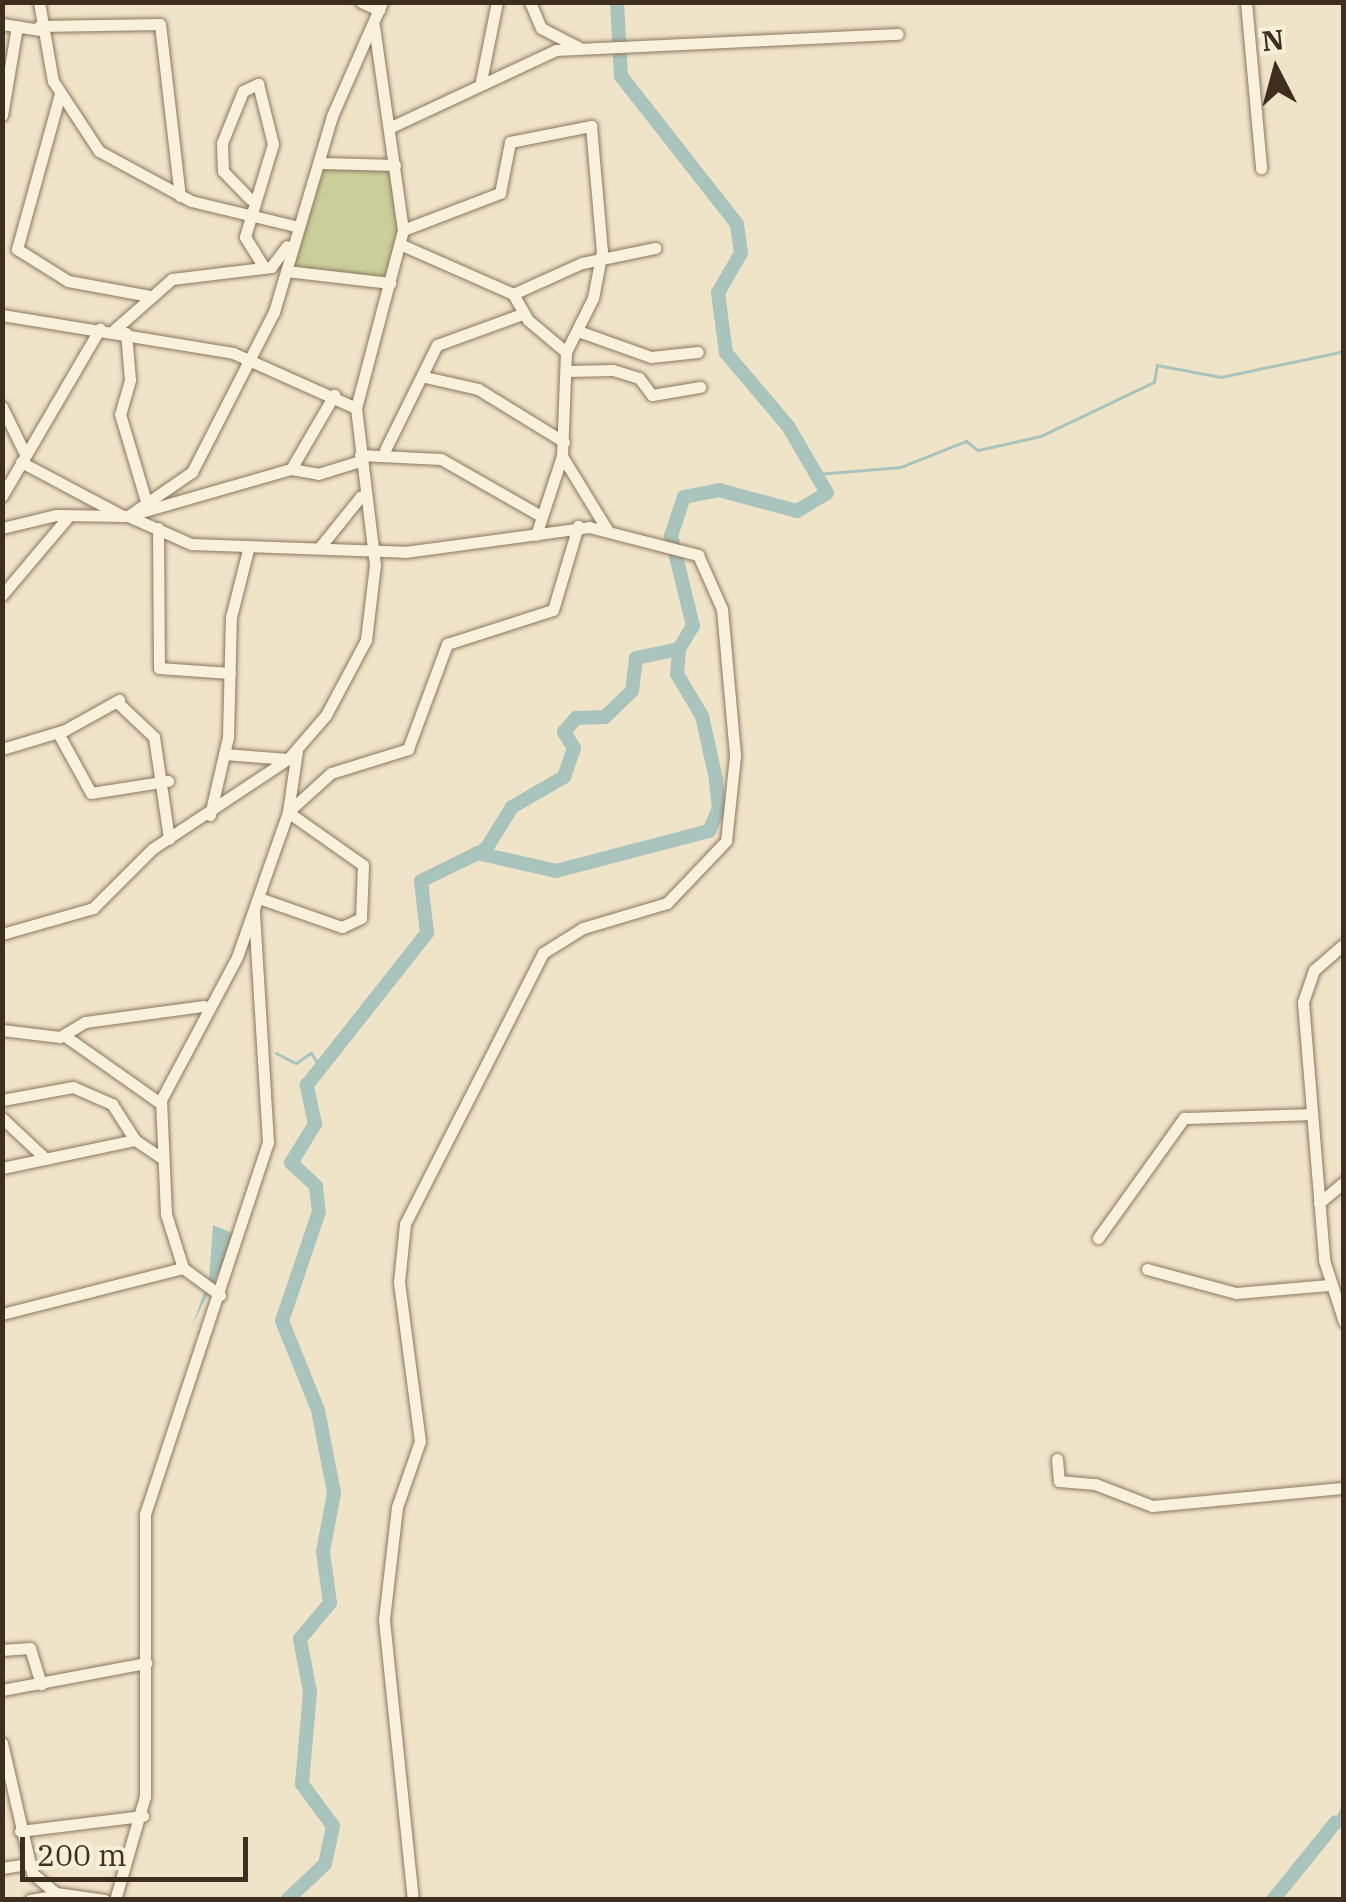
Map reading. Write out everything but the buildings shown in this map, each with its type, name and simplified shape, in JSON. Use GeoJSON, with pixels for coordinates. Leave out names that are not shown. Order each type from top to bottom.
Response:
{"type":"FeatureCollection","features":[{"type":"Feature","properties":{"kind":"street"},"geometry":{"type":"LineString","coordinates":[[39,2],[39,28],[60,94],[100,151],[180,196],[296,226]]}},
{"type":"Feature","properties":{"kind":"street"},"geometry":{"type":"LineString","coordinates":[[139,2],[140,18]]}},
{"type":"Feature","properties":{"kind":"street"},"geometry":{"type":"LineString","coordinates":[[126,516],[192,472],[249,358],[286,271],[290,240],[381,6],[361,2]]}},
{"type":"Feature","properties":{"kind":"street"},"geometry":{"type":"LineString","coordinates":[[482,81],[497,2]]}},
{"type":"Feature","properties":{"kind":"street"},"geometry":{"type":"LineString","coordinates":[[530,2],[542,28],[580,48],[617,54],[676,40],[898,34]]}},
{"type":"Feature","properties":{"kind":"street"},"geometry":{"type":"LineString","coordinates":[[1246,2],[1261,168]]}},
{"type":"Feature","properties":{"kind":"street"},"geometry":{"type":"LineString","coordinates":[[2,24],[39,28],[140,18],[166,32],[180,196]]}},
{"type":"Feature","properties":{"kind":"street"},"geometry":{"type":"LineString","coordinates":[[2,115],[16,26]]}},
{"type":"Feature","properties":{"kind":"street"},"geometry":{"type":"LineString","coordinates":[[2,934],[93,908],[168,839],[210,816],[292,754],[366,640],[370,549],[356,408],[402,245],[391,127],[374,26]]}},
{"type":"Feature","properties":{"kind":"street"},"geometry":{"type":"LineString","coordinates":[[391,127],[482,81],[580,48]]}},
{"type":"Feature","properties":{"kind":"street"},"geometry":{"type":"LineString","coordinates":[[250,199],[223,171],[221,154],[244,92],[258,84],[273,144],[246,214],[247,244],[264,268]]}},
{"type":"Feature","properties":{"kind":"street"},"geometry":{"type":"LineString","coordinates":[[60,94],[17,249],[68,281],[150,296]]}},
{"type":"Feature","properties":{"kind":"street"},"geometry":{"type":"LineString","coordinates":[[402,230],[500,193],[510,142],[590,124],[601,261],[578,331],[566,352],[562,456],[536,534]]}},
{"type":"Feature","properties":{"kind":"street"},"geometry":{"type":"LineString","coordinates":[[322,163],[395,166]]}},
{"type":"Feature","properties":{"kind":"street"},"geometry":{"type":"LineString","coordinates":[[120,332],[150,296],[195,272],[264,268],[290,240]]}},
{"type":"Feature","properties":{"kind":"street"},"geometry":{"type":"LineString","coordinates":[[402,245],[513,294],[522,314],[566,352]]}},
{"type":"Feature","properties":{"kind":"street"},"geometry":{"type":"LineString","coordinates":[[513,294],[601,261],[655,248]]}},
{"type":"Feature","properties":{"kind":"street"},"geometry":{"type":"LineString","coordinates":[[286,271],[390,283]]}},
{"type":"Feature","properties":{"kind":"street"},"geometry":{"type":"LineString","coordinates":[[386,450],[425,377],[436,345],[522,314]]}},
{"type":"Feature","properties":{"kind":"street"},"geometry":{"type":"LineString","coordinates":[[2,315],[100,328],[249,358],[356,408]]}},
{"type":"Feature","properties":{"kind":"street"},"geometry":{"type":"LineString","coordinates":[[2,496],[100,328]]}},
{"type":"Feature","properties":{"kind":"street"},"geometry":{"type":"LineString","coordinates":[[578,331],[651,358],[698,352]]}},
{"type":"Feature","properties":{"kind":"street"},"geometry":{"type":"LineString","coordinates":[[120,332],[130,380],[120,414],[146,501]]}},
{"type":"Feature","properties":{"kind":"street"},"geometry":{"type":"LineString","coordinates":[[567,371],[613,370],[642,380],[652,396],[700,388]]}},
{"type":"Feature","properties":{"kind":"street"},"geometry":{"type":"LineString","coordinates":[[425,377],[478,389],[564,442]]}},
{"type":"Feature","properties":{"kind":"street"},"geometry":{"type":"LineString","coordinates":[[291,469],[334,395]]}},
{"type":"Feature","properties":{"kind":"street"},"geometry":{"type":"LineString","coordinates":[[2,407],[23,458],[126,516],[191,544],[474,549],[578,526],[690,550],[707,572],[726,626],[733,826],[667,902],[583,928],[543,954],[405,1224],[400,1282],[420,1441],[397,1507],[384,1620],[412,1900]]}},
{"type":"Feature","properties":{"kind":"street"},"geometry":{"type":"LineString","coordinates":[[2,528],[68,517],[126,516],[291,469],[318,474],[386,450],[447,461],[540,516]]}},
{"type":"Feature","properties":{"kind":"street"},"geometry":{"type":"LineString","coordinates":[[562,456],[608,532]]}},
{"type":"Feature","properties":{"kind":"street"},"geometry":{"type":"LineString","coordinates":[[320,547],[362,495]]}},
{"type":"Feature","properties":{"kind":"street"},"geometry":{"type":"LineString","coordinates":[[2,595],[68,517]]}},
{"type":"Feature","properties":{"kind":"street"},"geometry":{"type":"LineString","coordinates":[[288,812],[331,773],[408,749],[448,644],[554,610],[578,526]]}},
{"type":"Feature","properties":{"kind":"street"},"geometry":{"type":"LineString","coordinates":[[158,528],[159,668],[230,673]]}},
{"type":"Feature","properties":{"kind":"street"},"geometry":{"type":"LineString","coordinates":[[210,816],[224,754],[231,617],[249,546]]}},
{"type":"Feature","properties":{"kind":"street"},"geometry":{"type":"LineString","coordinates":[[2,749],[58,733],[118,701],[153,734],[168,781],[168,839]]}},
{"type":"Feature","properties":{"kind":"street"},"geometry":{"type":"LineString","coordinates":[[58,733],[91,792],[168,781]]}},
{"type":"Feature","properties":{"kind":"street"},"geometry":{"type":"LineString","coordinates":[[224,754],[292,754]]}},
{"type":"Feature","properties":{"kind":"street"},"geometry":{"type":"LineString","coordinates":[[220,1294],[184,1268],[166,1214],[160,1103],[204,1006],[230,974],[260,898],[288,812],[292,754]]}},
{"type":"Feature","properties":{"kind":"street"},"geometry":{"type":"LineString","coordinates":[[260,898],[342,927],[361,918],[358,856],[288,812]]}},
{"type":"Feature","properties":{"kind":"street"},"geometry":{"type":"LineString","coordinates":[[114,1900],[144,1816],[145,1514],[192,1353],[220,1294],[268,1142],[254,912]]}},
{"type":"Feature","properties":{"kind":"street"},"geometry":{"type":"LineString","coordinates":[[1344,944],[1314,970],[1303,1002],[1310,1114],[1329,1284],[1344,1322]]}},
{"type":"Feature","properties":{"kind":"street"},"geometry":{"type":"LineString","coordinates":[[65,1036],[85,1022],[204,1006]]}},
{"type":"Feature","properties":{"kind":"street"},"geometry":{"type":"LineString","coordinates":[[2,1030],[65,1036],[160,1103]]}},
{"type":"Feature","properties":{"kind":"street"},"geometry":{"type":"LineString","coordinates":[[2,1100],[73,1087],[112,1104],[136,1140],[163,1159]]}},
{"type":"Feature","properties":{"kind":"street"},"geometry":{"type":"LineString","coordinates":[[1098,1238],[1184,1118],[1310,1114]]}},
{"type":"Feature","properties":{"kind":"street"},"geometry":{"type":"LineString","coordinates":[[2,1118],[46,1158]]}},
{"type":"Feature","properties":{"kind":"street"},"geometry":{"type":"LineString","coordinates":[[2,1168],[136,1140]]}},
{"type":"Feature","properties":{"kind":"street"},"geometry":{"type":"LineString","coordinates":[[1320,1203],[1344,1182]]}},
{"type":"Feature","properties":{"kind":"street"},"geometry":{"type":"LineString","coordinates":[[2,1314],[184,1268]]}},
{"type":"Feature","properties":{"kind":"street"},"geometry":{"type":"LineString","coordinates":[[1147,1269],[1236,1292],[1329,1284]]}},
{"type":"Feature","properties":{"kind":"street"},"geometry":{"type":"LineString","coordinates":[[1058,1459],[1059,1481],[1096,1484],[1152,1506],[1344,1488]]}},
{"type":"Feature","properties":{"kind":"street"},"geometry":{"type":"LineString","coordinates":[[2,1650],[30,1648],[40,1684]]}},
{"type":"Feature","properties":{"kind":"street"},"geometry":{"type":"LineString","coordinates":[[2,1690],[146,1663]]}},
{"type":"Feature","properties":{"kind":"street"},"geometry":{"type":"LineString","coordinates":[[2,1743],[27,1864],[62,1894]]}},
{"type":"Feature","properties":{"kind":"street"},"geometry":{"type":"LineString","coordinates":[[20,1830],[144,1816]]}},
{"type":"Feature","properties":{"kind":"street"},"geometry":{"type":"LineString","coordinates":[[2,1868],[27,1864]]}},
{"type":"Feature","properties":{"kind":"street"},"geometry":{"type":"LineString","coordinates":[[30,1900],[62,1894],[105,1900]]}},
{"type":"Feature","properties":{"kind":"green space"},"geometry":{"type":"Polygon","coordinates":[[[325,166],[390,170],[398,237],[388,277],[291,267],[325,166]]]}},
{"type":"Feature","properties":{"kind":"water"},"geometry":{"type":"Polygon","coordinates":[[[213,1225],[237,1235],[192,1326],[209,1279],[213,1225]]]}},
{"type":"Feature","properties":{"kind":"waterway"},"geometry":{"type":"LineString","coordinates":[[611,2],[620,39]]}},
{"type":"Feature","properties":{"kind":"waterway"},"geometry":{"type":"LineString","coordinates":[[287,1900],[325,1864],[333,1826],[302,1784],[310,1692],[300,1639],[330,1603],[323,1552],[334,1493],[318,1410],[282,1321],[319,1212],[316,1186],[291,1163],[315,1124],[307,1085],[427,933],[421,881],[486,849],[512,807],[564,777],[574,748],[564,732],[576,718],[605,717],[632,691],[636,658],[679,649],[693,626],[671,536],[684,497],[719,490],[797,511],[827,493],[788,426],[726,353],[718,293],[741,253],[737,224],[621,76],[617,2]]}},
{"type":"Feature","properties":{"kind":"waterway"},"geometry":{"type":"LineString","coordinates":[[817,474],[901,467],[966,441],[978,450],[1041,436],[1154,382],[1157,365],[1221,377],[1344,351]]}},
{"type":"Feature","properties":{"kind":"waterway"},"geometry":{"type":"LineString","coordinates":[[477,853],[556,871],[709,831],[719,809],[716,779],[702,716],[677,674],[679,649]]}},
{"type":"Feature","properties":{"kind":"waterway"},"geometry":{"type":"LineString","coordinates":[[276,1053],[296,1063],[311,1053],[319,1064]]}},
{"type":"Feature","properties":{"kind":"waterway"},"geometry":{"type":"LineString","coordinates":[[1336,1822],[1344,1802]]}},
{"type":"Feature","properties":{"kind":"waterway"},"geometry":{"type":"LineString","coordinates":[[1273,1900],[1336,1822]]}}]}
